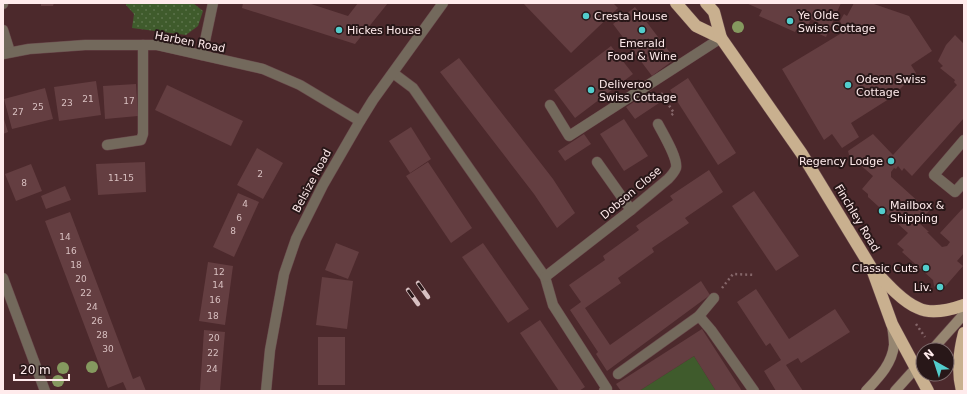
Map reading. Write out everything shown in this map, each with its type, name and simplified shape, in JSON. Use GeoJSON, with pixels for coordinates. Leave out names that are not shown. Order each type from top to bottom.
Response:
{"type":"FeatureCollection","features":[{"type":"Feature","properties":{"kind":"highway","name":"Finchley Road"},"geometry":{"type":"LineString","coordinates":[[676,3],[696,26],[721,38],[802,154],[872,269],[892,324],[915,358]]}},
{"type":"Feature","properties":{"kind":"highway"},"geometry":{"type":"LineString","coordinates":[[706,3],[714,12],[721,38]]}},
{"type":"Feature","properties":{"kind":"highway"},"geometry":{"type":"LineString","coordinates":[[872,269],[907,302],[918,308],[930,311],[942,311],[964,305]]}},
{"type":"Feature","properties":{"kind":"highway"},"geometry":{"type":"LineString","coordinates":[[962,391],[959,378],[959,354],[964,333]]}},
{"type":"Feature","properties":{"kind":"main road"},"geometry":{"type":"LineString","coordinates":[[939,342],[964,314]]}},
{"type":"Feature","properties":{"kind":"main road"},"geometry":{"type":"LineString","coordinates":[[866,391],[885,368],[891,357],[894,344],[892,324]]}},
{"type":"Feature","properties":{"kind":"main road"},"geometry":{"type":"LineString","coordinates":[[895,391],[915,368]]}},
{"type":"Feature","properties":{"kind":"street"},"geometry":{"type":"LineString","coordinates":[[202,56],[213,3]]}},
{"type":"Feature","properties":{"kind":"street","name":"Belsize Road"},"geometry":{"type":"LineString","coordinates":[[266,391],[270,350],[284,274],[296,239],[323,185],[360,121],[439,4]]}},
{"type":"Feature","properties":{"kind":"street"},"geometry":{"type":"LineString","coordinates":[[3,30],[6,53]]}},
{"type":"Feature","properties":{"kind":"street"},"geometry":{"type":"LineString","coordinates":[[550,106],[569,136],[721,38]]}},
{"type":"Feature","properties":{"kind":"street","name":"Harben Road"},"geometry":{"type":"LineString","coordinates":[[6,53],[29,49],[85,45],[157,45],[263,69],[300,85],[360,121]]}},
{"type":"Feature","properties":{"kind":"street"},"geometry":{"type":"LineString","coordinates":[[107,145],[141,140],[143,134],[143,45]]}},
{"type":"Feature","properties":{"kind":"street"},"geometry":{"type":"LineString","coordinates":[[392,73],[412,88],[545,277],[553,305],[607,389],[604,391]]}},
{"type":"Feature","properties":{"kind":"street","name":"Dobson Close"},"geometry":{"type":"LineString","coordinates":[[545,277],[632,210],[674,173],[676,161],[658,124]]}},
{"type":"Feature","properties":{"kind":"street"},"geometry":{"type":"LineString","coordinates":[[964,140],[934,175],[954,192],[964,182]]}},
{"type":"Feature","properties":{"kind":"street"},"geometry":{"type":"LineString","coordinates":[[596,162],[632,210]]}},
{"type":"Feature","properties":{"kind":"street"},"geometry":{"type":"LineString","coordinates":[[3,278],[45,391]]}},
{"type":"Feature","properties":{"kind":"street"},"geometry":{"type":"LineString","coordinates":[[618,374],[699,316],[714,298]]}},
{"type":"Feature","properties":{"kind":"street"},"geometry":{"type":"LineString","coordinates":[[699,316],[711,330],[754,391]]}},
{"type":"Feature","properties":{"kind":"path"},"geometry":{"type":"LineString","coordinates":[[658,124],[674,113],[660,91]]}},
{"type":"Feature","properties":{"kind":"path"},"geometry":{"type":"LineString","coordinates":[[714,298],[733,274],[755,275]]}},
{"type":"Feature","properties":{"kind":"path"},"geometry":{"type":"LineString","coordinates":[[914,320],[927,340]]}},
{"type":"Feature","properties":{"kind":"green space"},"geometry":{"type":"Polygon","coordinates":[[[126,3],[193,3],[203,11],[198,26],[186,35],[132,28],[134,14],[126,3]]]}},
{"type":"Feature","properties":{"kind":"green space"},"geometry":{"type":"Polygon","coordinates":[[[694,356],[716,391],[639,391],[694,356]]]}},
{"type":"Feature","properties":{"kind":"building"},"geometry":{"type":"Polygon","coordinates":[[[41,3],[54,3],[53,6],[41,6],[41,3]]]}},
{"type":"Feature","properties":{"kind":"building","name":"Hickes House"},"geometry":{"type":"Polygon","coordinates":[[[243,3],[308,3],[348,16],[358,3],[388,3],[355,44],[242,8],[243,3]]]}},
{"type":"Feature","properties":{"kind":"building"},"geometry":{"type":"Polygon","coordinates":[[[523,3],[613,3],[618,8],[571,53],[523,3]]]}},
{"type":"Feature","properties":{"kind":"building","name":"Ye Olde Swiss Cottage"},"geometry":{"type":"Polygon","coordinates":[[[746,3],[841,3],[826,37],[815,32],[819,23],[811,19],[807,28],[799,25],[795,32],[759,16],[762,10],[746,3]]]}},
{"type":"Feature","properties":{"kind":"building","name":"Odeon Swiss Cottage"},"geometry":{"type":"Polygon","coordinates":[[[854,3],[871,3],[909,16],[932,51],[911,65],[916,73],[892,97],[851,123],[859,137],[842,148],[832,134],[824,140],[782,69],[845,31],[840,21],[844,14],[847,16],[854,3]]]}},
{"type":"Feature","properties":{"kind":"building"},"geometry":{"type":"Polygon","coordinates":[[[635,7],[675,59],[652,76],[613,24],[635,7]]]}},
{"type":"Feature","properties":{"kind":"building","name":"Regency Lodge"},"geometry":{"type":"Polygon","coordinates":[[[955,35],[964,44],[964,118],[912,176],[904,168],[902,171],[898,166],[891,172],[891,177],[921,204],[925,202],[929,204],[929,211],[918,222],[942,247],[947,246],[950,242],[940,233],[964,207],[964,253],[957,261],[963,266],[943,289],[939,290],[934,286],[933,280],[902,252],[904,250],[897,244],[908,233],[868,197],[868,194],[862,189],[873,176],[849,155],[848,151],[873,134],[893,155],[957,85],[954,82],[955,80],[940,68],[943,66],[938,61],[946,45],[955,35]]]}},
{"type":"Feature","properties":{"kind":"building"},"geometry":{"type":"Polygon","coordinates":[[[611,46],[633,74],[575,118],[554,90],[611,46]]]}},
{"type":"Feature","properties":{"kind":"building"},"geometry":{"type":"Polygon","coordinates":[[[459,58],[553,179],[575,213],[557,228],[534,194],[440,72],[459,58]]]}},
{"type":"Feature","properties":{"kind":"building"},"geometry":{"type":"Polygon","coordinates":[[[688,78],[736,153],[718,165],[670,90],[688,78]]]}},
{"type":"Feature","properties":{"kind":"building"},"geometry":{"type":"Polygon","coordinates":[[[96,81],[101,115],[59,121],[54,87],[96,81]]]}},
{"type":"Feature","properties":{"kind":"building"},"geometry":{"type":"Polygon","coordinates":[[[136,84],[138,116],[105,119],[103,86],[136,84]]]}},
{"type":"Feature","properties":{"kind":"building"},"geometry":{"type":"Polygon","coordinates":[[[167,85],[243,121],[231,146],[155,110],[167,85]]]}},
{"type":"Feature","properties":{"kind":"building"},"geometry":{"type":"Polygon","coordinates":[[[45,88],[53,119],[12,129],[4,99],[45,88]]]}},
{"type":"Feature","properties":{"kind":"building"},"geometry":{"type":"Polygon","coordinates":[[[651,91],[659,103],[635,119],[626,107],[651,91]]]}},
{"type":"Feature","properties":{"kind":"building"},"geometry":{"type":"Polygon","coordinates":[[[3,116],[8,132],[3,134],[3,116]]]}},
{"type":"Feature","properties":{"kind":"building"},"geometry":{"type":"Polygon","coordinates":[[[624,119],[648,156],[624,171],[600,134],[624,119]]]}},
{"type":"Feature","properties":{"kind":"building"},"geometry":{"type":"Polygon","coordinates":[[[411,127],[431,159],[410,173],[389,141],[411,127]]]}},
{"type":"Feature","properties":{"kind":"building"},"geometry":{"type":"Polygon","coordinates":[[[584,134],[591,144],[565,161],[558,151],[584,134]]]}},
{"type":"Feature","properties":{"kind":"building"},"geometry":{"type":"Polygon","coordinates":[[[257,148],[283,163],[263,199],[237,185],[257,148]]]}},
{"type":"Feature","properties":{"kind":"building"},"geometry":{"type":"Polygon","coordinates":[[[145,162],[146,192],[98,195],[96,164],[145,162]]]}},
{"type":"Feature","properties":{"kind":"building"},"geometry":{"type":"Polygon","coordinates":[[[428,162],[472,228],[451,243],[406,176],[428,162]]]}},
{"type":"Feature","properties":{"kind":"building"},"geometry":{"type":"Polygon","coordinates":[[[31,164],[42,191],[16,201],[5,174],[31,164]]]}},
{"type":"Feature","properties":{"kind":"building"},"geometry":{"type":"Polygon","coordinates":[[[709,170],[723,192],[685,218],[689,223],[652,248],[654,252],[618,278],[621,283],[585,308],[610,345],[701,281],[710,295],[607,371],[596,354],[598,352],[570,310],[581,302],[569,285],[605,260],[603,256],[639,230],[636,226],[673,200],[670,196],[709,170]]]}},
{"type":"Feature","properties":{"kind":"building"},"geometry":{"type":"Polygon","coordinates":[[[65,186],[71,200],[46,209],[41,196],[65,186]]]}},
{"type":"Feature","properties":{"kind":"building"},"geometry":{"type":"Polygon","coordinates":[[[754,191],[799,256],[776,271],[732,206],[754,191]]]}},
{"type":"Feature","properties":{"kind":"building"},"geometry":{"type":"Polygon","coordinates":[[[238,193],[259,202],[234,257],[213,247],[238,193]]]}},
{"type":"Feature","properties":{"kind":"building"},"geometry":{"type":"Polygon","coordinates":[[[70,212],[133,379],[140,376],[146,391],[127,391],[123,382],[108,388],[45,221],[70,212]]]}},
{"type":"Feature","properties":{"kind":"building"},"geometry":{"type":"Polygon","coordinates":[[[336,243],[359,252],[348,279],[325,270],[336,243]]]}},
{"type":"Feature","properties":{"kind":"building"},"geometry":{"type":"Polygon","coordinates":[[[483,243],[529,309],[508,323],[462,257],[483,243]]]}},
{"type":"Feature","properties":{"kind":"building"},"geometry":{"type":"Polygon","coordinates":[[[208,262],[233,266],[225,325],[199,321],[208,262]]]}},
{"type":"Feature","properties":{"kind":"building"},"geometry":{"type":"Polygon","coordinates":[[[322,277],[353,281],[347,329],[316,325],[322,277]]]}},
{"type":"Feature","properties":{"kind":"building"},"geometry":{"type":"Polygon","coordinates":[[[756,289],[789,339],[835,309],[850,332],[801,363],[798,358],[786,365],[803,391],[776,391],[764,371],[781,360],[770,343],[766,346],[737,302],[756,289]]]}},
{"type":"Feature","properties":{"kind":"building"},"geometry":{"type":"Polygon","coordinates":[[[540,320],[585,387],[579,391],[559,391],[520,333],[540,320]]]}},
{"type":"Feature","properties":{"kind":"building"},"geometry":{"type":"Polygon","coordinates":[[[702,329],[742,391],[716,391],[694,356],[639,391],[621,391],[616,384],[702,329]]]}},
{"type":"Feature","properties":{"kind":"building"},"geometry":{"type":"Polygon","coordinates":[[[204,330],[225,332],[220,391],[200,390],[204,330]]]}},
{"type":"Feature","properties":{"kind":"building"},"geometry":{"type":"Polygon","coordinates":[[[318,337],[345,337],[345,385],[318,385],[318,337]]]}},
{"type":"Feature","properties":{"kind":"railway"},"geometry":{"type":"LineString","coordinates":[[418,283],[428,297]]}},
{"type":"Feature","properties":{"kind":"railway"},"geometry":{"type":"LineString","coordinates":[[408,290],[418,304]]}},
{"type":"Feature","properties":{"kind":"place","name":"Cresta House"},"geometry":{"type":"Point","coordinates":[586,16]}},
{"type":"Feature","properties":{"kind":"place","name":"Ye Olde Swiss Cottage"},"geometry":{"type":"Point","coordinates":[790,21]}},
{"type":"Feature","properties":{"kind":"place","name":"Hickes House"},"geometry":{"type":"Point","coordinates":[339,30]}},
{"type":"Feature","properties":{"kind":"place","name":"Emerald Food & Wine"},"geometry":{"type":"Point","coordinates":[642,30]}},
{"type":"Feature","properties":{"kind":"place","name":"Odeon Swiss Cottage"},"geometry":{"type":"Point","coordinates":[848,85]}},
{"type":"Feature","properties":{"kind":"place","name":"Deliveroo Swiss Cottage"},"geometry":{"type":"Point","coordinates":[591,90]}},
{"type":"Feature","properties":{"kind":"place","name":"Regency Lodge"},"geometry":{"type":"Point","coordinates":[891,161]}},
{"type":"Feature","properties":{"kind":"place","name":"Mailbox & Shipping"},"geometry":{"type":"Point","coordinates":[882,211]}},
{"type":"Feature","properties":{"kind":"place","name":"Classic Cuts"},"geometry":{"type":"Point","coordinates":[926,268]}},
{"type":"Feature","properties":{"kind":"place","name":"Liv."},"geometry":{"type":"Point","coordinates":[940,287]}}]}
